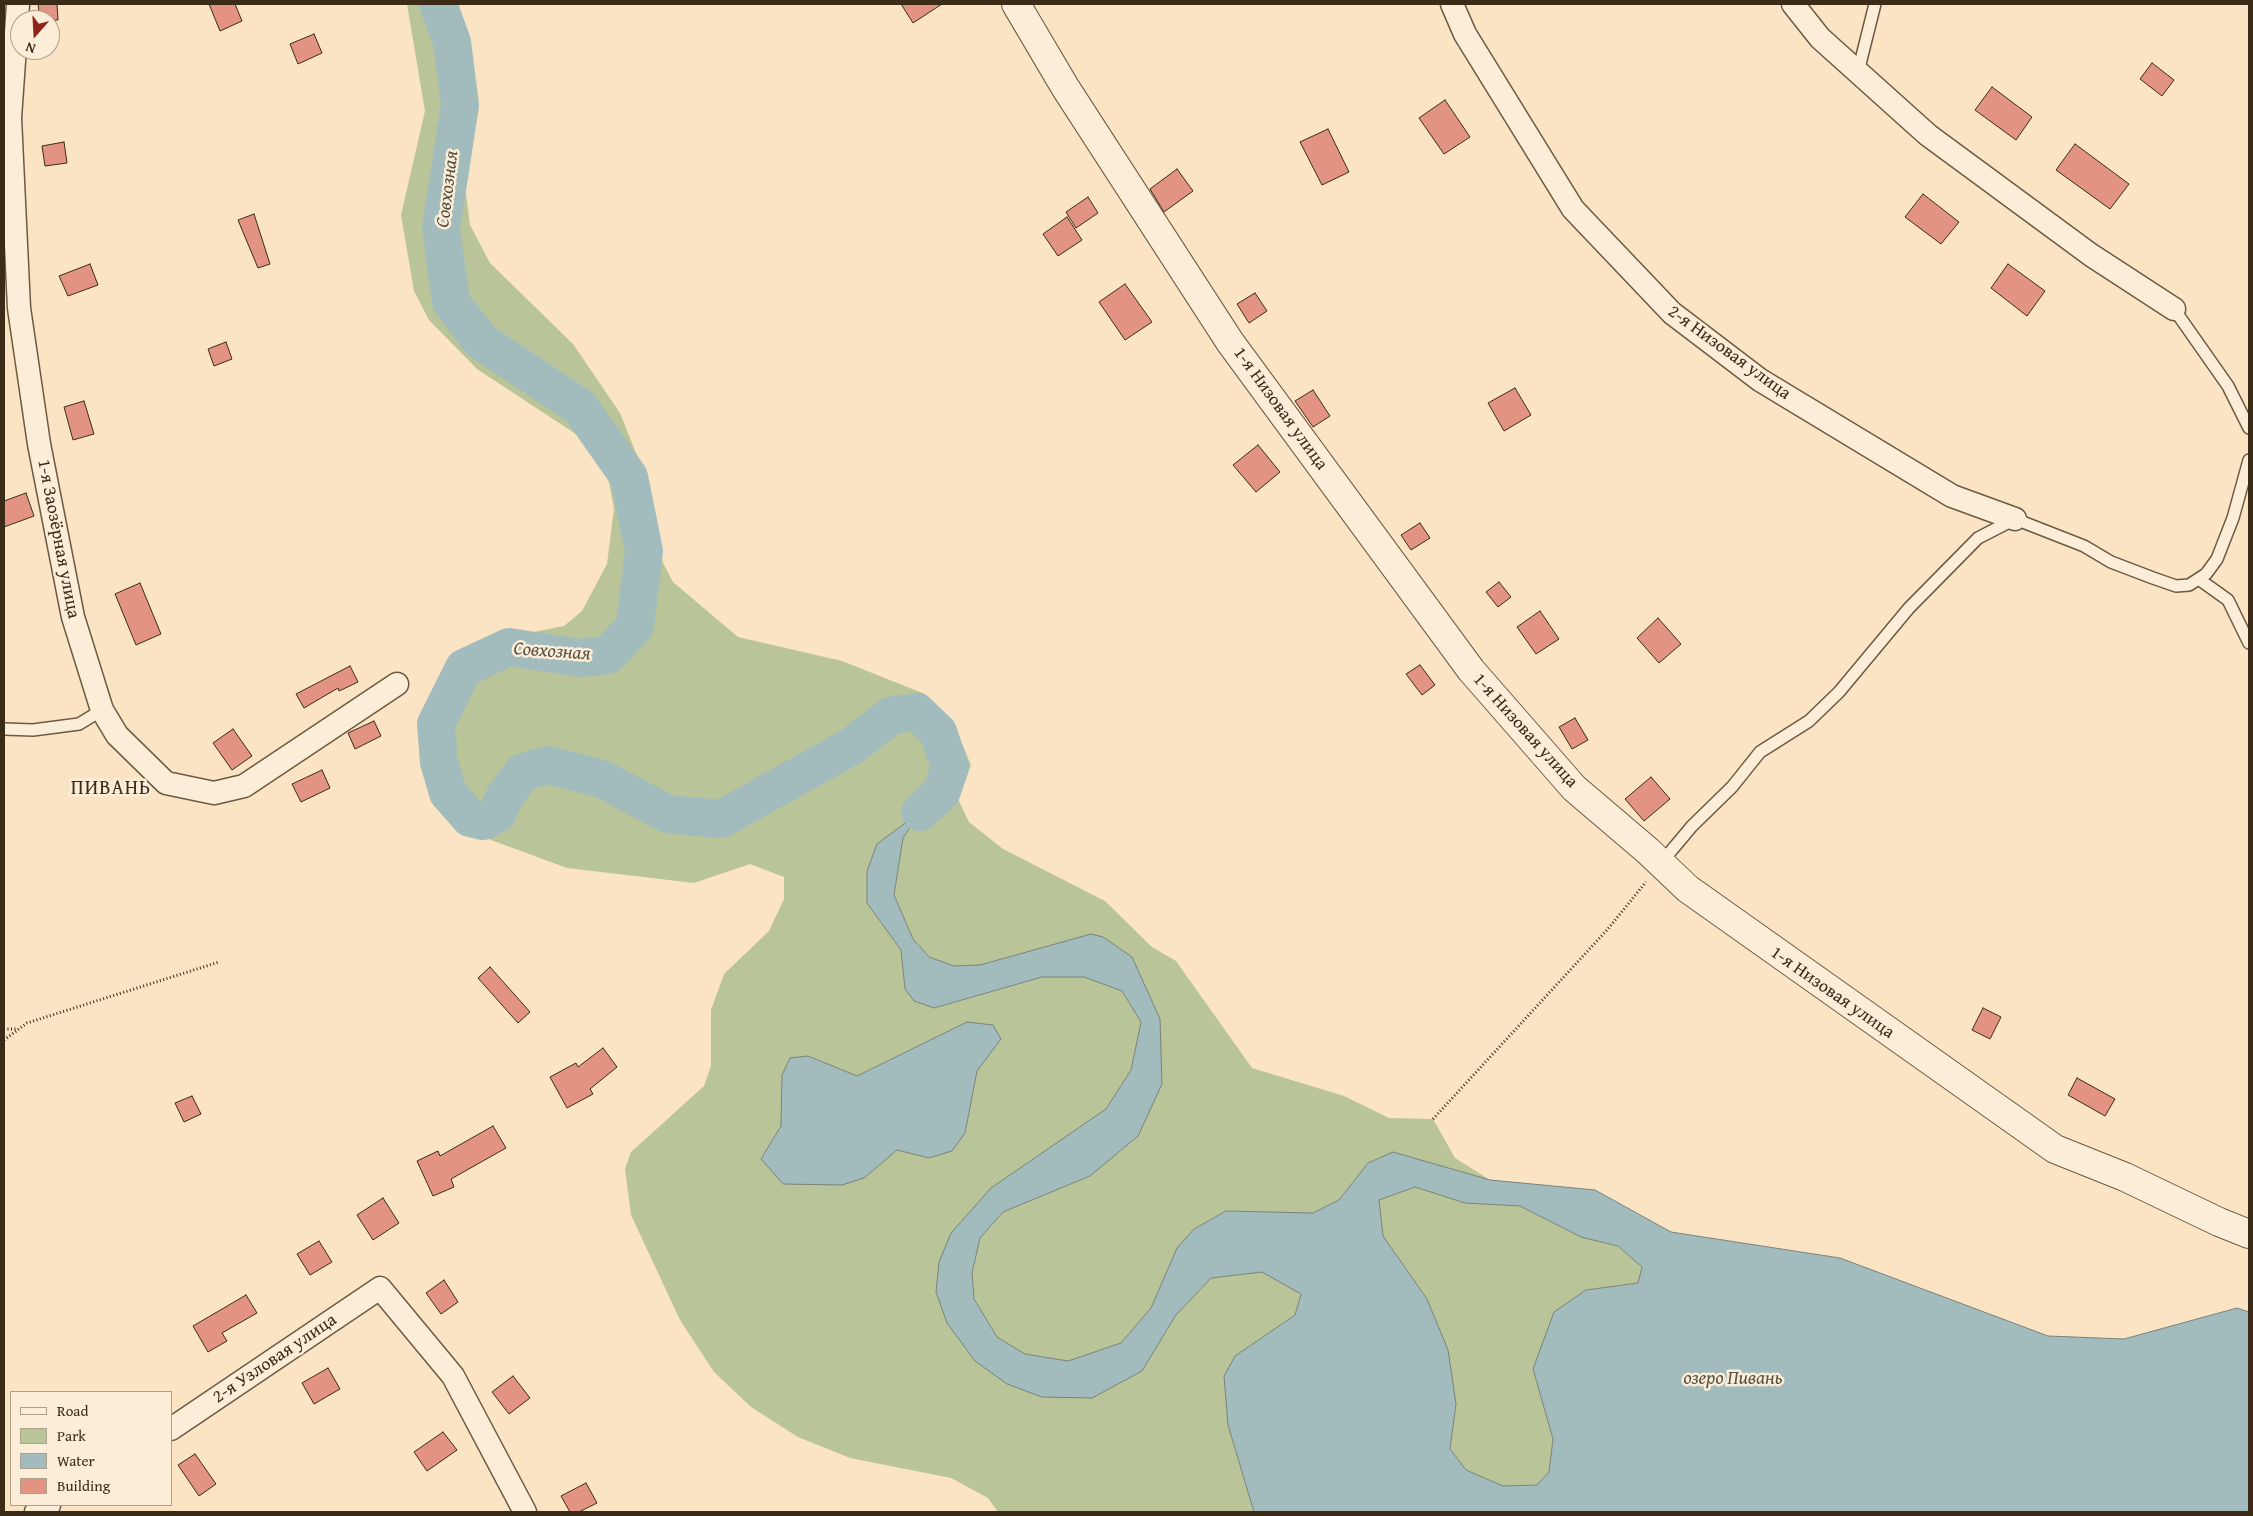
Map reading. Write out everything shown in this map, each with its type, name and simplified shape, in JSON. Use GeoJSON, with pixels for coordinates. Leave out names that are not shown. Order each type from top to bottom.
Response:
{"type":"FeatureCollection","features":[{"type":"Feature","properties":{"kind":"street","name":"1-я Заозёрная улица"},"geometry":{"type":"LineString","coordinates":[[18,4],[10,118],[19,308],[39,444],[73,617],[102,710],[117,735],[166,783],[214,793],[244,786],[397,684]]}},
{"type":"Feature","properties":{"kind":"street","name":"1-я Низовая улица"},"geometry":{"type":"LineString","coordinates":[[1016,4],[1065,87],[1230,342],[1471,670],[1574,788],[1688,889],[2055,1149],[2125,1177],[2219,1222],[2249,1234]]}},
{"type":"Feature","properties":{"kind":"street","name":"2-я Низовая улица"},"geometry":{"type":"LineString","coordinates":[[1452,4],[1466,34],[1573,209],[1672,313],[1760,380],[1952,496],[2015,519]]}},
{"type":"Feature","properties":{"kind":"street"},"geometry":{"type":"LineString","coordinates":[[1793,4],[1820,38],[1928,136],[2091,255],[2174,309]]}},
{"type":"Feature","properties":{"kind":"street","name":"2-я Узловая улица"},"geometry":{"type":"LineString","coordinates":[[172,1428],[380,1288],[453,1376],[525,1512]]}},
{"type":"Feature","properties":{"kind":"street"},"geometry":{"type":"LineString","coordinates":[[36,1512],[47,1506]]}},
{"type":"Feature","properties":{"kind":"lane"},"geometry":{"type":"LineString","coordinates":[[1858,72],[1875,4]]}},
{"type":"Feature","properties":{"kind":"lane"},"geometry":{"type":"LineString","coordinates":[[2174,309],[2228,386],[2249,428]]}},
{"type":"Feature","properties":{"kind":"lane"},"geometry":{"type":"LineString","coordinates":[[1661,864],[1692,826],[1732,787],[1760,752],[1809,721],[1839,692],[1909,608],[1978,538],[2015,519],[2084,546],[2111,562],[2164,582],[2184,586],[2200,580],[2206,574],[2222,548],[2233,518],[2249,460]]}},
{"type":"Feature","properties":{"kind":"lane"},"geometry":{"type":"LineString","coordinates":[[2200,580],[2228,600],[2249,643]]}},
{"type":"Feature","properties":{"kind":"lane"},"geometry":{"type":"LineString","coordinates":[[4,729],[33,730],[79,724],[102,710]]}},
{"type":"Feature","properties":{"kind":"path"},"geometry":{"type":"LineString","coordinates":[[1433,1119],[1607,930],[1661,864]]}},
{"type":"Feature","properties":{"kind":"path"},"geometry":{"type":"LineString","coordinates":[[4,1040],[27,1023],[219,962]]}},
{"type":"Feature","properties":{"kind":"path"},"geometry":{"type":"LineString","coordinates":[[4,1029],[18,1029]]}},
{"type":"Feature","properties":{"kind":"green space"},"geometry":{"type":"Polygon","coordinates":[[[407,4],[457,4],[464,39],[468,103],[463,170],[470,225],[490,263],[573,344],[620,413],[645,476],[663,563],[673,582],[738,637],[842,661],[925,694],[959,737],[971,765],[958,799],[969,822],[1003,849],[1105,901],[1152,947],[1176,961],[1252,1068],[1344,1096],[1389,1118],[1433,1119],[1455,1158],[1490,1180],[1393,1152],[1368,1163],[1339,1200],[1313,1213],[1226,1211],[1194,1229],[1178,1248],[1151,1308],[1121,1343],[1068,1361],[1025,1354],[997,1337],[974,1299],[972,1273],[980,1238],[1003,1212],[1090,1176],[1160,1019],[1091,934],[980,965],[954,966],[929,957],[913,939],[894,895],[903,838],[919,813],[877,844],[867,903],[901,950],[905,989],[934,1008],[1042,977],[1084,977],[1122,991],[1141,1022],[1131,1070],[1106,1110],[991,1188],[952,1233],[975,1361],[1142,1371],[1176,1315],[1211,1278],[1262,1272],[1301,1293],[1295,1315],[1235,1356],[1228,1425],[1254,1512],[998,1512],[988,1498],[951,1478],[850,1458],[798,1437],[751,1407],[714,1372],[680,1320],[631,1215],[625,1169],[631,1152],[704,1086],[711,1066],[711,1010],[724,974],[769,931],[784,899],[784,877],[750,864],[694,883],[567,868],[491,840],[445,814],[429,761],[432,718],[457,661],[498,639],[564,626],[582,611],[607,564],[614,509],[608,477],[588,442],[477,369],[429,320],[414,291],[401,215],[425,111],[407,4]],[[967,1022],[857,1076],[808,1056],[781,1126],[761,1159],[864,1178],[897,1150],[928,1158],[965,1133],[977,1071],[1000,1039],[967,1022]]]}},
{"type":"Feature","properties":{"kind":"green space"},"geometry":{"type":"Polygon","coordinates":[[[1415,1187],[1465,1203],[1520,1206],[1581,1237],[1618,1246],[1642,1267],[1638,1283],[1586,1290],[1533,1369],[1553,1439],[1549,1472],[1537,1485],[1503,1486],[1466,1470],[1450,1449],[1456,1404],[1427,1299],[1383,1236],[1379,1200],[1415,1187]]]}},
{"type":"Feature","properties":{"kind":"water","name":"озеро Пивань"},"geometry":{"type":"Polygon","coordinates":[[[920,812],[903,838],[894,895],[913,939],[929,957],[954,966],[980,965],[1091,934],[1103,937],[1132,957],[1160,1019],[1162,1084],[1138,1136],[1090,1176],[1003,1212],[980,1238],[972,1273],[974,1299],[997,1337],[1025,1354],[1068,1361],[1121,1343],[1151,1308],[1177,1248],[1194,1229],[1226,1211],[1313,1213],[1339,1200],[1368,1163],[1393,1152],[1490,1180],[1595,1190],[1671,1232],[1840,1258],[2048,1336],[2124,1339],[2237,1308],[2249,1312],[2249,1512],[1254,1512],[1228,1425],[1224,1376],[1235,1356],[1295,1315],[1301,1294],[1262,1272],[1211,1278],[1176,1315],[1142,1371],[1092,1398],[1042,1397],[1007,1384],[975,1361],[947,1323],[936,1292],[939,1262],[951,1233],[991,1188],[1106,1109],[1131,1070],[1141,1022],[1122,991],[1084,977],[1042,977],[934,1008],[914,1001],[905,989],[901,950],[867,903],[867,871],[877,844],[920,812]],[[1415,1187],[1379,1200],[1383,1236],[1427,1299],[1448,1350],[1456,1404],[1450,1449],[1466,1470],[1503,1486],[1537,1485],[1549,1472],[1553,1439],[1533,1369],[1554,1312],[1586,1290],[1638,1283],[1642,1267],[1618,1246],[1581,1237],[1520,1206],[1465,1203],[1415,1187]]]}},
{"type":"Feature","properties":{"kind":"water"},"geometry":{"type":"Polygon","coordinates":[[[967,1022],[993,1025],[1001,1039],[977,1071],[965,1133],[952,1151],[929,1158],[897,1150],[864,1178],[842,1185],[783,1184],[761,1159],[781,1126],[782,1075],[790,1058],[808,1056],[857,1076],[967,1022]]]}},
{"type":"Feature","properties":{"kind":"building"},"geometry":{"type":"Polygon","coordinates":[[[38,4],[57,4],[57,10],[39,10],[38,4]]]}},
{"type":"Feature","properties":{"kind":"building"},"geometry":{"type":"Polygon","coordinates":[[[209,4],[235,4],[242,21],[220,31],[209,4]]]}},
{"type":"Feature","properties":{"kind":"building"},"geometry":{"type":"Polygon","coordinates":[[[901,4],[942,4],[913,23],[901,4]]]}},
{"type":"Feature","properties":{"kind":"building"},"geometry":{"type":"Polygon","coordinates":[[[314,34],[322,53],[298,64],[290,44],[314,34]]]}},
{"type":"Feature","properties":{"kind":"building"},"geometry":{"type":"Polygon","coordinates":[[[2152,63],[2174,80],[2162,96],[2140,79],[2152,63]]]}},
{"type":"Feature","properties":{"kind":"building"},"geometry":{"type":"Polygon","coordinates":[[[1992,87],[2032,117],[2016,140],[1975,110],[1992,87]]]}},
{"type":"Feature","properties":{"kind":"building"},"geometry":{"type":"Polygon","coordinates":[[[1445,100],[1470,137],[1444,154],[1419,118],[1445,100]]]}},
{"type":"Feature","properties":{"kind":"building"},"geometry":{"type":"Polygon","coordinates":[[[1328,129],[1349,172],[1322,185],[1300,142],[1328,129]]]}},
{"type":"Feature","properties":{"kind":"building"},"geometry":{"type":"Polygon","coordinates":[[[64,142],[67,163],[45,166],[42,146],[64,142]]]}},
{"type":"Feature","properties":{"kind":"building"},"geometry":{"type":"Polygon","coordinates":[[[2075,144],[2129,184],[2110,209],[2056,170],[2075,144]]]}},
{"type":"Feature","properties":{"kind":"building"},"geometry":{"type":"Polygon","coordinates":[[[1177,169],[1193,191],[1164,212],[1150,189],[1177,169]]]}},
{"type":"Feature","properties":{"kind":"building"},"geometry":{"type":"Polygon","coordinates":[[[1923,194],[1959,222],[1941,244],[1905,217],[1923,194]]]}},
{"type":"Feature","properties":{"kind":"building"},"geometry":{"type":"Polygon","coordinates":[[[1088,197],[1098,213],[1076,228],[1066,212],[1088,197]]]}},
{"type":"Feature","properties":{"kind":"building"},"geometry":{"type":"Polygon","coordinates":[[[254,214],[270,264],[258,268],[238,220],[254,214]]]}},
{"type":"Feature","properties":{"kind":"building"},"geometry":{"type":"Polygon","coordinates":[[[1067,217],[1082,240],[1058,256],[1043,234],[1067,217]]]}},
{"type":"Feature","properties":{"kind":"building"},"geometry":{"type":"Polygon","coordinates":[[[90,264],[98,285],[68,296],[59,276],[90,264]]]}},
{"type":"Feature","properties":{"kind":"building"},"geometry":{"type":"Polygon","coordinates":[[[2008,264],[2045,291],[2027,316],[1991,288],[2008,264]]]}},
{"type":"Feature","properties":{"kind":"building"},"geometry":{"type":"Polygon","coordinates":[[[1125,284],[1152,322],[1125,340],[1099,302],[1125,284]]]}},
{"type":"Feature","properties":{"kind":"building"},"geometry":{"type":"Polygon","coordinates":[[[1255,293],[1267,311],[1249,323],[1237,304],[1255,293]]]}},
{"type":"Feature","properties":{"kind":"building"},"geometry":{"type":"Polygon","coordinates":[[[226,342],[232,359],[214,366],[208,349],[226,342]]]}},
{"type":"Feature","properties":{"kind":"building"},"geometry":{"type":"Polygon","coordinates":[[[1515,388],[1531,415],[1504,431],[1488,403],[1515,388]]]}},
{"type":"Feature","properties":{"kind":"building"},"geometry":{"type":"Polygon","coordinates":[[[1313,390],[1330,416],[1313,427],[1295,401],[1313,390]]]}},
{"type":"Feature","properties":{"kind":"building"},"geometry":{"type":"Polygon","coordinates":[[[84,401],[94,434],[73,440],[64,407],[84,401]]]}},
{"type":"Feature","properties":{"kind":"building"},"geometry":{"type":"Polygon","coordinates":[[[1258,445],[1280,472],[1256,492],[1233,465],[1258,445]]]}},
{"type":"Feature","properties":{"kind":"building"},"geometry":{"type":"Polygon","coordinates":[[[26,493],[34,516],[4,527],[4,501],[26,493]]]}},
{"type":"Feature","properties":{"kind":"building"},"geometry":{"type":"Polygon","coordinates":[[[1420,523],[1430,538],[1411,550],[1401,535],[1420,523]]]}},
{"type":"Feature","properties":{"kind":"building"},"geometry":{"type":"Polygon","coordinates":[[[1499,582],[1511,597],[1498,607],[1486,592],[1499,582]]]}},
{"type":"Feature","properties":{"kind":"building"},"geometry":{"type":"Polygon","coordinates":[[[140,583],[161,634],[136,645],[115,594],[140,583]]]}},
{"type":"Feature","properties":{"kind":"building"},"geometry":{"type":"Polygon","coordinates":[[[1540,611],[1559,639],[1536,654],[1517,627],[1540,611]]]}},
{"type":"Feature","properties":{"kind":"building"},"geometry":{"type":"Polygon","coordinates":[[[1658,618],[1681,644],[1659,663],[1637,638],[1658,618]]]}},
{"type":"Feature","properties":{"kind":"building"},"geometry":{"type":"Polygon","coordinates":[[[1420,665],[1435,685],[1422,695],[1406,674],[1420,665]]]}},
{"type":"Feature","properties":{"kind":"building"},"geometry":{"type":"Polygon","coordinates":[[[350,666],[358,682],[339,691],[338,688],[304,708],[296,694],[350,666]]]}},
{"type":"Feature","properties":{"kind":"building"},"geometry":{"type":"Polygon","coordinates":[[[1575,718],[1588,740],[1572,749],[1559,727],[1575,718]]]}},
{"type":"Feature","properties":{"kind":"building"},"geometry":{"type":"Polygon","coordinates":[[[374,721],[381,736],[355,749],[348,733],[374,721]]]}},
{"type":"Feature","properties":{"kind":"building"},"geometry":{"type":"Polygon","coordinates":[[[233,729],[252,756],[232,770],[213,743],[233,729]]]}},
{"type":"Feature","properties":{"kind":"building"},"geometry":{"type":"Polygon","coordinates":[[[322,770],[330,788],[301,802],[292,784],[322,770]]]}},
{"type":"Feature","properties":{"kind":"building"},"geometry":{"type":"Polygon","coordinates":[[[1651,777],[1670,799],[1644,821],[1625,799],[1651,777]]]}},
{"type":"Feature","properties":{"kind":"building"},"geometry":{"type":"Polygon","coordinates":[[[490,967],[530,1012],[518,1023],[478,978],[490,967]]]}},
{"type":"Feature","properties":{"kind":"building"},"geometry":{"type":"Polygon","coordinates":[[[1983,1008],[2001,1017],[1990,1039],[1972,1030],[1983,1008]]]}},
{"type":"Feature","properties":{"kind":"building"},"geometry":{"type":"Polygon","coordinates":[[[603,1048],[617,1067],[590,1089],[593,1094],[567,1108],[550,1077],[576,1063],[578,1067],[603,1048]]]}},
{"type":"Feature","properties":{"kind":"building"},"geometry":{"type":"Polygon","coordinates":[[[2077,1078],[2115,1099],[2105,1116],[2068,1095],[2077,1078]]]}},
{"type":"Feature","properties":{"kind":"building"},"geometry":{"type":"Polygon","coordinates":[[[192,1096],[201,1114],[184,1122],[175,1103],[192,1096]]]}},
{"type":"Feature","properties":{"kind":"building"},"geometry":{"type":"Polygon","coordinates":[[[493,1126],[506,1148],[451,1179],[454,1187],[433,1196],[417,1161],[438,1151],[440,1156],[493,1126]]]}},
{"type":"Feature","properties":{"kind":"building"},"geometry":{"type":"Polygon","coordinates":[[[383,1198],[399,1223],[373,1240],[357,1215],[383,1198]]]}},
{"type":"Feature","properties":{"kind":"building"},"geometry":{"type":"Polygon","coordinates":[[[319,1241],[332,1262],[310,1275],[297,1254],[319,1241]]]}},
{"type":"Feature","properties":{"kind":"building"},"geometry":{"type":"Polygon","coordinates":[[[444,1280],[458,1302],[441,1314],[426,1293],[444,1280]]]}},
{"type":"Feature","properties":{"kind":"building"},"geometry":{"type":"Polygon","coordinates":[[[246,1295],[257,1313],[222,1333],[227,1341],[208,1352],[193,1326],[246,1295]]]}},
{"type":"Feature","properties":{"kind":"building"},"geometry":{"type":"Polygon","coordinates":[[[328,1368],[340,1389],[314,1404],[302,1383],[328,1368]]]}},
{"type":"Feature","properties":{"kind":"building"},"geometry":{"type":"Polygon","coordinates":[[[513,1376],[530,1398],[509,1414],[492,1392],[513,1376]]]}},
{"type":"Feature","properties":{"kind":"building"},"geometry":{"type":"Polygon","coordinates":[[[443,1432],[457,1450],[427,1471],[414,1452],[443,1432]]]}},
{"type":"Feature","properties":{"kind":"building"},"geometry":{"type":"Polygon","coordinates":[[[195,1454],[216,1484],[199,1496],[178,1465],[195,1454]]]}},
{"type":"Feature","properties":{"kind":"building"},"geometry":{"type":"Polygon","coordinates":[[[586,1483],[597,1503],[579,1512],[570,1512],[561,1496],[586,1483]]]}},
{"type":"Feature","properties":{"kind":"waterway","name":"Совхозная"},"geometry":{"type":"LineString","coordinates":[[438,4],[452,42],[460,105],[441,228],[451,302],[481,341],[580,407],[629,477],[644,551],[635,626],[608,655],[579,658],[509,647],[464,668],[436,724],[439,762],[448,793],[470,818],[483,821],[497,814],[505,796],[523,772],[548,765],[602,779],[668,814],[721,819],[852,746],[892,715],[917,712],[938,732],[950,767],[942,791],[920,812]]}},
{"type":"Feature","properties":{"kind":"district","name":"ПИВАНЬ"},"geometry":{"type":"Point","coordinates":[111,789]}}]}
